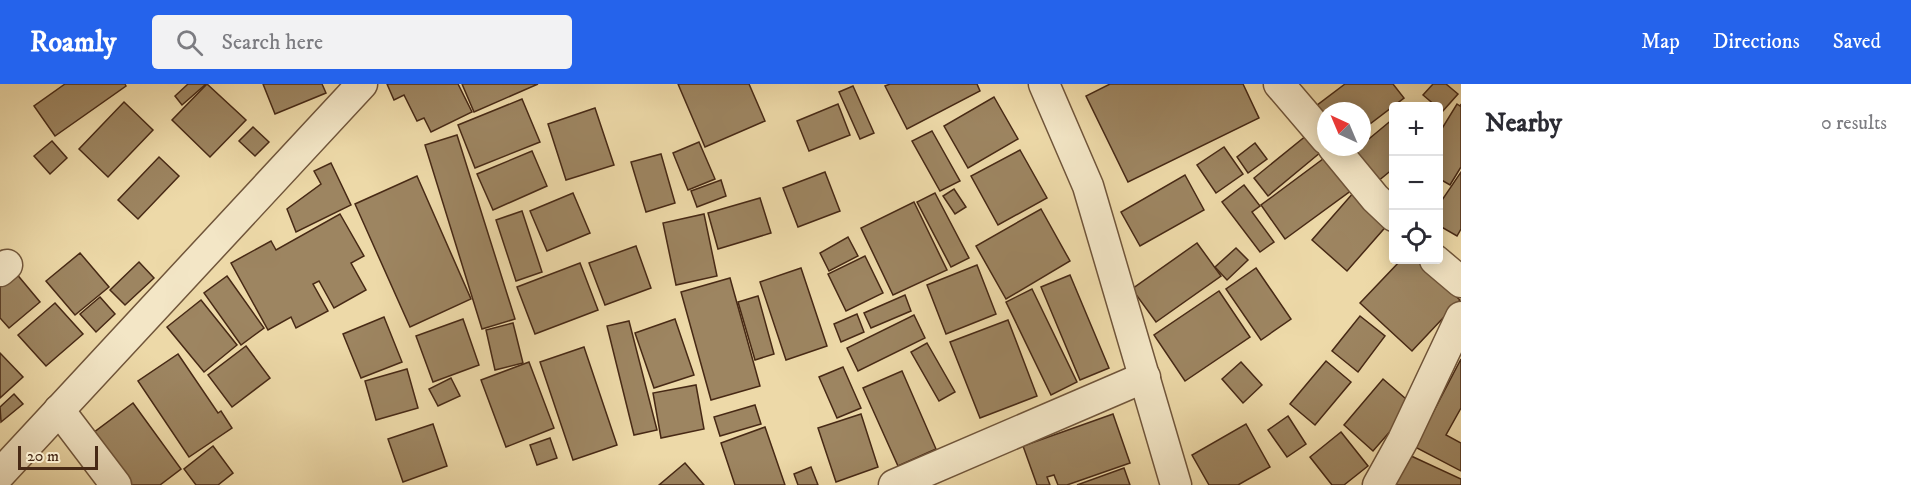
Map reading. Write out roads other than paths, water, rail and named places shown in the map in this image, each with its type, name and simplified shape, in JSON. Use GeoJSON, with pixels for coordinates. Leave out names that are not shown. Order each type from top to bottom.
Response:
{"type":"FeatureCollection","features":[{"type":"Feature","properties":{"kind":"street"},"geometry":{"type":"LineString","coordinates":[[0,474],[362,84]]}},
{"type":"Feature","properties":{"kind":"street"},"geometry":{"type":"LineString","coordinates":[[1279,84],[1317,128]]}},
{"type":"Feature","properties":{"kind":"street"},"geometry":{"type":"LineString","coordinates":[[1055,88],[1088,186],[1145,376],[1163,448],[1176,485]]}},
{"type":"Feature","properties":{"kind":"street"},"geometry":{"type":"LineString","coordinates":[[1340,156],[1389,211]]}},
{"type":"Feature","properties":{"kind":"street"},"geometry":{"type":"LineString","coordinates":[[1440,264],[1461,282]]}},
{"type":"Feature","properties":{"kind":"street"},"geometry":{"type":"LineString","coordinates":[[1378,485],[1403,440],[1461,317]]}},
{"type":"Feature","properties":{"kind":"street"},"geometry":{"type":"LineString","coordinates":[[894,485],[1145,376]]}},
{"type":"Feature","properties":{"kind":"street"},"geometry":{"type":"LineString","coordinates":[[59,410],[116,485]]}}]}
